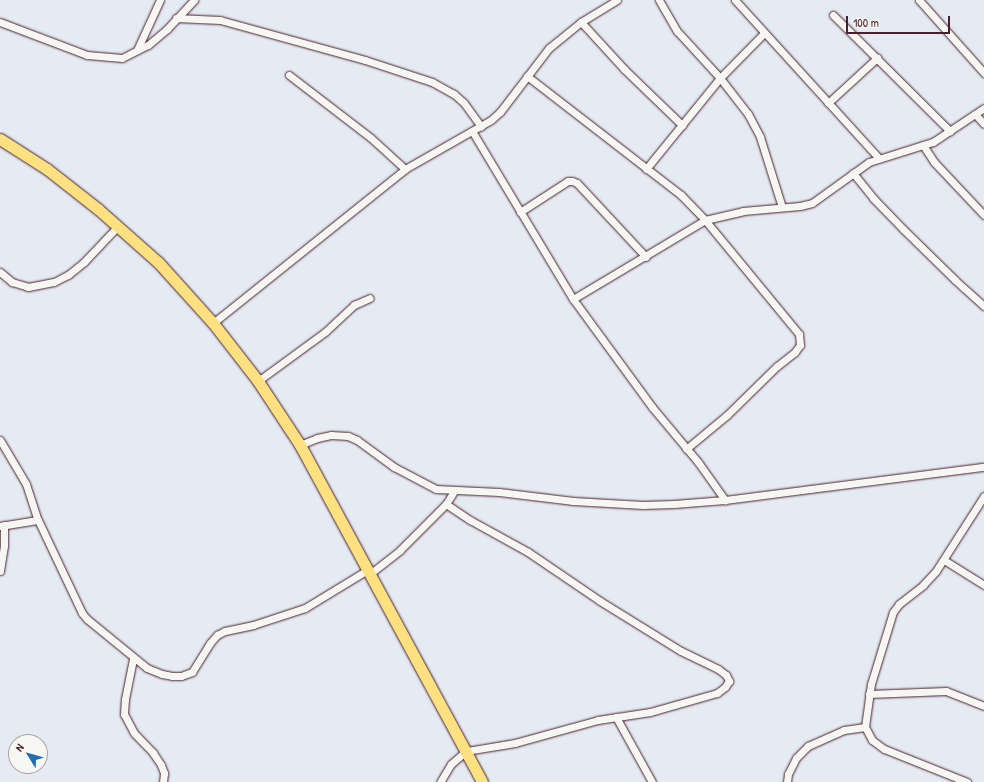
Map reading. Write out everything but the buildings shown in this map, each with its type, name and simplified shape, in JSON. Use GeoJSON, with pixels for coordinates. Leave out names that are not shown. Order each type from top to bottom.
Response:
{"type":"FeatureCollection","features":[{"type":"Feature","properties":{"kind":"main road"},"geometry":{"type":"LineString","coordinates":[[0,140],[47,169],[118,226],[158,262],[214,323],[258,381],[300,445],[370,571],[482,782]]}},
{"type":"Feature","properties":{"kind":"street"},"geometry":{"type":"LineString","coordinates":[[137,50],[160,0]]}},
{"type":"Feature","properties":{"kind":"street"},"geometry":{"type":"LineString","coordinates":[[0,22],[87,55],[122,58],[148,45],[167,30],[176,18],[194,0]]}},
{"type":"Feature","properties":{"kind":"street"},"geometry":{"type":"LineString","coordinates":[[214,323],[405,169],[481,126],[500,112],[549,48],[581,22],[617,0]]}},
{"type":"Feature","properties":{"kind":"street"},"geometry":{"type":"LineString","coordinates":[[659,0],[677,31],[720,78],[748,114],[760,137],[782,207]]}},
{"type":"Feature","properties":{"kind":"street"},"geometry":{"type":"LineString","coordinates":[[735,0],[879,158]]}},
{"type":"Feature","properties":{"kind":"street"},"geometry":{"type":"LineString","coordinates":[[919,0],[984,73]]}},
{"type":"Feature","properties":{"kind":"street"},"geometry":{"type":"LineString","coordinates":[[833,16],[950,131]]}},
{"type":"Feature","properties":{"kind":"street"},"geometry":{"type":"LineString","coordinates":[[176,18],[220,20],[365,60],[432,82],[454,94],[464,102],[481,126]]}},
{"type":"Feature","properties":{"kind":"street"},"geometry":{"type":"LineString","coordinates":[[581,22],[624,70],[682,125]]}},
{"type":"Feature","properties":{"kind":"street"},"geometry":{"type":"LineString","coordinates":[[646,169],[720,78],[764,33]]}},
{"type":"Feature","properties":{"kind":"street"},"geometry":{"type":"LineString","coordinates":[[828,102],[877,58]]}},
{"type":"Feature","properties":{"kind":"street"},"geometry":{"type":"LineString","coordinates":[[289,75],[371,138],[405,169]]}},
{"type":"Feature","properties":{"kind":"street"},"geometry":{"type":"LineString","coordinates":[[527,76],[681,195],[705,220],[789,320],[800,339],[800,345],[795,352],[777,366],[727,415],[686,449]]}},
{"type":"Feature","properties":{"kind":"street"},"geometry":{"type":"LineString","coordinates":[[573,299],[705,220],[743,211],[812,203],[853,172],[869,162],[933,142],[984,108]]}},
{"type":"Feature","properties":{"kind":"street"},"geometry":{"type":"LineString","coordinates":[[975,114],[984,124]]}},
{"type":"Feature","properties":{"kind":"street"},"geometry":{"type":"LineString","coordinates":[[472,131],[573,299],[652,407],[725,500]]}},
{"type":"Feature","properties":{"kind":"street"},"geometry":{"type":"LineString","coordinates":[[923,145],[934,162],[984,215]]}},
{"type":"Feature","properties":{"kind":"street"},"geometry":{"type":"LineString","coordinates":[[853,172],[873,198],[903,229],[984,306]]}},
{"type":"Feature","properties":{"kind":"street"},"geometry":{"type":"LineString","coordinates":[[520,212],[572,180],[577,183],[646,256]]}},
{"type":"Feature","properties":{"kind":"street"},"geometry":{"type":"LineString","coordinates":[[0,272],[12,282],[28,287],[54,282],[68,275],[84,262],[118,226]]}},
{"type":"Feature","properties":{"kind":"street"},"geometry":{"type":"LineString","coordinates":[[258,381],[325,332],[354,305],[370,298]]}},
{"type":"Feature","properties":{"kind":"street"},"geometry":{"type":"LineString","coordinates":[[300,445],[317,438],[331,435],[348,436],[357,440],[394,467],[436,489],[643,504],[674,504],[725,500],[984,467]]}},
{"type":"Feature","properties":{"kind":"street"},"geometry":{"type":"LineString","coordinates":[[0,440],[26,484],[38,520],[82,613],[133,659],[147,668],[162,674],[181,676],[187,675],[192,672],[216,635],[224,631],[253,625],[304,608],[370,571],[400,550],[446,504],[454,491]]}},
{"type":"Feature","properties":{"kind":"street"},"geometry":{"type":"LineString","coordinates":[[967,782],[884,749],[872,740],[865,727],[869,694],[893,612],[899,604],[923,584],[944,560],[984,496]]}},
{"type":"Feature","properties":{"kind":"street"},"geometry":{"type":"LineString","coordinates":[[440,782],[451,764],[466,751],[515,743],[598,720],[650,712],[717,693],[725,687],[729,681],[726,675],[718,669],[681,651],[607,606],[528,552],[470,520],[446,504]]}},
{"type":"Feature","properties":{"kind":"street"},"geometry":{"type":"LineString","coordinates":[[0,571],[4,546],[2,526],[38,520]]}},
{"type":"Feature","properties":{"kind":"street"},"geometry":{"type":"LineString","coordinates":[[944,560],[984,585]]}},
{"type":"Feature","properties":{"kind":"street"},"geometry":{"type":"LineString","coordinates":[[133,659],[125,699],[124,714],[134,733],[154,752],[164,772],[164,782]]}},
{"type":"Feature","properties":{"kind":"street"},"geometry":{"type":"LineString","coordinates":[[869,694],[946,691],[984,706]]}},
{"type":"Feature","properties":{"kind":"street"},"geometry":{"type":"LineString","coordinates":[[616,717],[652,782]]}},
{"type":"Feature","properties":{"kind":"street"},"geometry":{"type":"LineString","coordinates":[[787,782],[788,774],[796,758],[808,746],[844,730],[865,727]]}}]}
